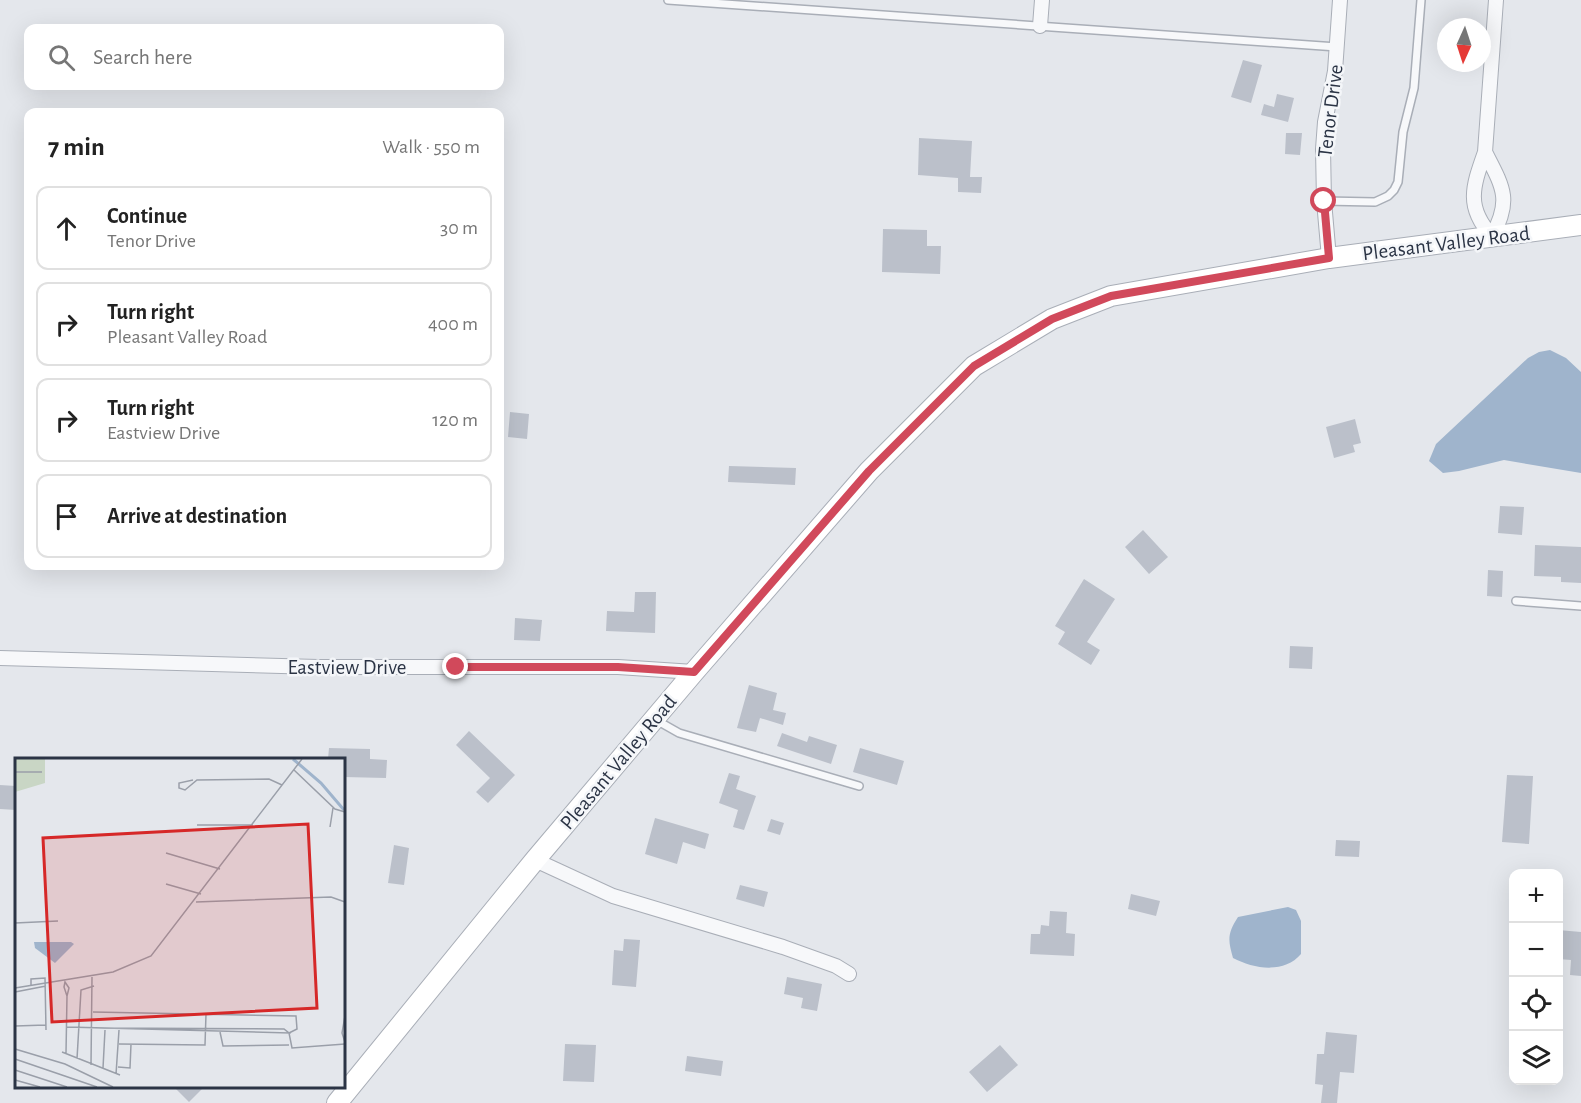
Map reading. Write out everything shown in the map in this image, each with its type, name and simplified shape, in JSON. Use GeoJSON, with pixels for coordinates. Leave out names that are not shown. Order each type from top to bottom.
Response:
{"type":"FeatureCollection","features":[{"type":"Feature","properties":{"kind":"street"},"geometry":{"type":"LineString","coordinates":[[1040,26],[1042,0]]}},
{"type":"Feature","properties":{"kind":"street","name":"Tenor Drive"},"geometry":{"type":"LineString","coordinates":[[1329,258],[1324,201],[1325,122],[1337,47],[1340,0]]}},
{"type":"Feature","properties":{"kind":"street"},"geometry":{"type":"LineString","coordinates":[[1485,152],[1498,179],[1504,205],[1492,236],[1479,222],[1473,198],[1475,180],[1485,152],[1496,0]]}},
{"type":"Feature","properties":{"kind":"street","name":"Pleasant Valley Road"},"geometry":{"type":"LineString","coordinates":[[337,1103],[653,719],[869,471],[974,366],[1052,319],[1111,296],[1329,258],[1581,225]]}},
{"type":"Feature","properties":{"kind":"street","name":"Eastview Drive"},"geometry":{"type":"LineString","coordinates":[[0,658],[318,667],[618,667],[694,672]]}},
{"type":"Feature","properties":{"kind":"street"},"geometry":{"type":"LineString","coordinates":[[535,860],[613,896],[783,947],[836,966],[849,974]]}},
{"type":"Feature","properties":{"kind":"lane"},"geometry":{"type":"LineString","coordinates":[[668,0],[1337,47]]}},
{"type":"Feature","properties":{"kind":"lane"},"geometry":{"type":"LineString","coordinates":[[1324,201],[1375,202],[1395,190],[1398,182],[1403,132],[1413,98],[1420,0]]}},
{"type":"Feature","properties":{"kind":"lane"},"geometry":{"type":"LineString","coordinates":[[1516,601],[1581,606]]}},
{"type":"Feature","properties":{"kind":"lane"},"geometry":{"type":"LineString","coordinates":[[653,719],[679,734],[859,786]]}},
{"type":"Feature","properties":{"kind":"water"},"geometry":{"type":"Polygon","coordinates":[[[1550,350],[1566,358],[1581,372],[1581,473],[1504,460],[1443,473],[1429,461],[1436,444],[1528,358],[1539,352],[1550,350]]]}},
{"type":"Feature","properties":{"kind":"water"},"geometry":{"type":"Polygon","coordinates":[[[1288,907],[1296,910],[1301,921],[1301,954],[1286,965],[1268,968],[1250,965],[1233,958],[1230,937],[1238,917],[1288,907]]]}},
{"type":"Feature","properties":{"kind":"building"},"geometry":{"type":"Polygon","coordinates":[[[1243,60],[1262,65],[1251,103],[1231,97],[1243,60]]]}},
{"type":"Feature","properties":{"kind":"building"},"geometry":{"type":"Polygon","coordinates":[[[1277,94],[1294,98],[1288,122],[1261,115],[1264,104],[1274,107],[1277,94]]]}},
{"type":"Feature","properties":{"kind":"building"},"geometry":{"type":"Polygon","coordinates":[[[1286,133],[1302,133],[1300,155],[1285,154],[1286,133]]]}},
{"type":"Feature","properties":{"kind":"building"},"geometry":{"type":"Polygon","coordinates":[[[919,138],[972,141],[970,177],[982,177],[981,193],[958,192],[958,178],[918,175],[919,138]]]}},
{"type":"Feature","properties":{"kind":"building"},"geometry":{"type":"Polygon","coordinates":[[[883,229],[927,230],[927,246],[941,246],[940,274],[882,272],[883,229]]]}},
{"type":"Feature","properties":{"kind":"building"},"geometry":{"type":"Polygon","coordinates":[[[510,412],[529,414],[527,439],[508,437],[510,412]]]}},
{"type":"Feature","properties":{"kind":"building"},"geometry":{"type":"Polygon","coordinates":[[[1355,419],[1361,443],[1353,445],[1355,452],[1334,458],[1326,427],[1355,419]]]}},
{"type":"Feature","properties":{"kind":"building"},"geometry":{"type":"Polygon","coordinates":[[[729,466],[796,468],[795,485],[728,482],[729,466]]]}},
{"type":"Feature","properties":{"kind":"building"},"geometry":{"type":"Polygon","coordinates":[[[1500,506],[1524,507],[1522,535],[1498,533],[1500,506]]]}},
{"type":"Feature","properties":{"kind":"building"},"geometry":{"type":"Polygon","coordinates":[[[1143,530],[1168,557],[1149,574],[1125,547],[1143,530]]]}},
{"type":"Feature","properties":{"kind":"building"},"geometry":{"type":"Polygon","coordinates":[[[1535,545],[1581,547],[1581,583],[1561,582],[1561,577],[1534,576],[1535,545]]]}},
{"type":"Feature","properties":{"kind":"building"},"geometry":{"type":"Polygon","coordinates":[[[1488,570],[1503,571],[1502,597],[1487,596],[1488,570]]]}},
{"type":"Feature","properties":{"kind":"building"},"geometry":{"type":"Polygon","coordinates":[[[1084,579],[1115,599],[1087,642],[1100,650],[1091,665],[1058,644],[1065,632],[1055,626],[1084,579]]]}},
{"type":"Feature","properties":{"kind":"building"},"geometry":{"type":"Polygon","coordinates":[[[635,592],[656,592],[655,633],[606,631],[607,611],[634,612],[635,592]]]}},
{"type":"Feature","properties":{"kind":"building"},"geometry":{"type":"Polygon","coordinates":[[[515,618],[542,620],[540,641],[514,640],[515,618]]]}},
{"type":"Feature","properties":{"kind":"building"},"geometry":{"type":"Polygon","coordinates":[[[1290,646],[1313,647],[1312,669],[1289,668],[1290,646]]]}},
{"type":"Feature","properties":{"kind":"building"},"geometry":{"type":"Polygon","coordinates":[[[749,685],[777,693],[773,710],[786,713],[783,725],[760,718],[756,732],[737,728],[749,685]]]}},
{"type":"Feature","properties":{"kind":"building"},"geometry":{"type":"Polygon","coordinates":[[[469,731],[515,775],[488,803],[476,792],[490,778],[456,745],[469,731]]]}},
{"type":"Feature","properties":{"kind":"building"},"geometry":{"type":"Polygon","coordinates":[[[782,733],[807,742],[809,736],[837,745],[831,764],[777,746],[782,733]]]}},
{"type":"Feature","properties":{"kind":"building"},"geometry":{"type":"Polygon","coordinates":[[[329,748],[370,749],[370,759],[387,760],[386,778],[345,777],[345,758],[328,758],[329,748]]]}},
{"type":"Feature","properties":{"kind":"building"},"geometry":{"type":"Polygon","coordinates":[[[860,748],[904,761],[897,785],[853,772],[860,748]]]}},
{"type":"Feature","properties":{"kind":"building"},"geometry":{"type":"Polygon","coordinates":[[[729,773],[740,776],[736,789],[756,796],[744,830],[733,827],[738,810],[719,803],[729,773]]]}},
{"type":"Feature","properties":{"kind":"building"},"geometry":{"type":"Polygon","coordinates":[[[1507,775],[1533,776],[1529,844],[1502,842],[1507,775]]]}},
{"type":"Feature","properties":{"kind":"building"},"geometry":{"type":"Polygon","coordinates":[[[0,785],[15,786],[15,810],[0,809],[0,785]]]}},
{"type":"Feature","properties":{"kind":"building"},"geometry":{"type":"Polygon","coordinates":[[[655,818],[709,834],[705,849],[683,842],[677,864],[645,854],[655,818]]]}},
{"type":"Feature","properties":{"kind":"building"},"geometry":{"type":"Polygon","coordinates":[[[771,819],[784,823],[780,835],[767,831],[771,819]]]}},
{"type":"Feature","properties":{"kind":"building"},"geometry":{"type":"Polygon","coordinates":[[[1336,840],[1360,841],[1359,857],[1335,856],[1336,840]]]}},
{"type":"Feature","properties":{"kind":"building"},"geometry":{"type":"Polygon","coordinates":[[[394,845],[409,848],[404,885],[388,883],[394,845]]]}},
{"type":"Feature","properties":{"kind":"building"},"geometry":{"type":"Polygon","coordinates":[[[740,885],[768,892],[764,907],[736,899],[740,885]]]}},
{"type":"Feature","properties":{"kind":"building"},"geometry":{"type":"Polygon","coordinates":[[[1131,894],[1160,901],[1156,916],[1128,909],[1131,894]]]}},
{"type":"Feature","properties":{"kind":"building"},"geometry":{"type":"Polygon","coordinates":[[[1050,911],[1067,912],[1066,933],[1075,934],[1074,956],[1030,954],[1031,934],[1040,934],[1041,925],[1049,926],[1050,911]]]}},
{"type":"Feature","properties":{"kind":"building"},"geometry":{"type":"Polygon","coordinates":[[[1563,930],[1581,932],[1581,976],[1570,975],[1571,960],[1563,959],[1563,930]]]}},
{"type":"Feature","properties":{"kind":"building"},"geometry":{"type":"Polygon","coordinates":[[[624,939],[640,940],[636,987],[612,985],[614,950],[623,951],[624,939]]]}},
{"type":"Feature","properties":{"kind":"building"},"geometry":{"type":"Polygon","coordinates":[[[787,977],[822,984],[817,1011],[801,1008],[803,998],[784,994],[787,977]]]}},
{"type":"Feature","properties":{"kind":"building"},"geometry":{"type":"Polygon","coordinates":[[[1326,1032],[1357,1035],[1354,1073],[1340,1072],[1337,1103],[1321,1103],[1323,1085],[1315,1084],[1317,1054],[1324,1054],[1326,1032]]]}},
{"type":"Feature","properties":{"kind":"building"},"geometry":{"type":"Polygon","coordinates":[[[565,1044],[596,1045],[594,1082],[563,1081],[565,1044]]]}},
{"type":"Feature","properties":{"kind":"building"},"geometry":{"type":"Polygon","coordinates":[[[1000,1045],[1018,1065],[987,1092],[969,1072],[1000,1045]]]}},
{"type":"Feature","properties":{"kind":"building"},"geometry":{"type":"Polygon","coordinates":[[[687,1056],[723,1061],[721,1076],[685,1071],[687,1056]]]}},
{"type":"Feature","properties":{"kind":"building"},"geometry":{"type":"Polygon","coordinates":[[[175,1088],[203,1088],[189,1102],[175,1088]]]}},
{"type":"Feature","properties":{"kind":"route"},"geometry":{"type":"LineString","coordinates":[[456,667],[618,667],[694,672],[869,471],[974,366],[1052,319],[1111,296],[1329,258],[1324,201]]}}]}
